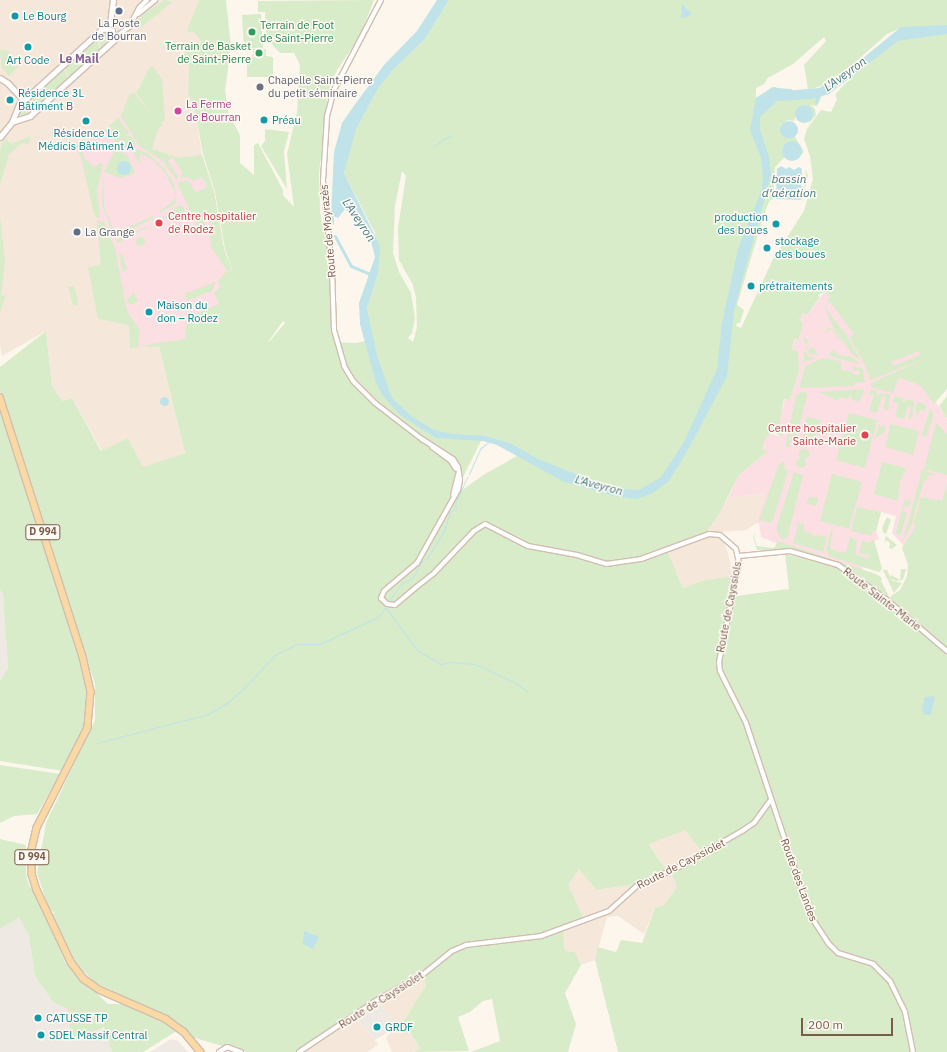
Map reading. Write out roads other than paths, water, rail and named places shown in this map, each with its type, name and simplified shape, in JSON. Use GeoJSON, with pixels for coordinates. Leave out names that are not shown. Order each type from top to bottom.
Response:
{"type":"FeatureCollection","features":[{"type":"Feature","properties":{"kind":"main road"},"geometry":{"type":"LineString","coordinates":[[12,122],[23,118],[28,118],[114,38],[111,31],[110,22],[113,0]]}},
{"type":"Feature","properties":{"kind":"main road"},"geometry":{"type":"LineString","coordinates":[[0,137],[12,122],[18,107],[24,100],[110,22]]}},
{"type":"Feature","properties":{"kind":"main road"},"geometry":{"type":"LineString","coordinates":[[104,28],[111,31]]}},
{"type":"Feature","properties":{"kind":"main road"},"geometry":{"type":"LineString","coordinates":[[0,78],[8,83],[24,100]]}},
{"type":"Feature","properties":{"kind":"main road"},"geometry":{"type":"LineString","coordinates":[[17,112],[23,118]]}},
{"type":"Feature","properties":{"kind":"main road","name":"D 994"},"geometry":{"type":"LineString","coordinates":[[0,397],[83,657],[91,692],[88,728],[37,828],[32,850],[34,879],[70,962],[84,979],[100,990],[166,1019],[184,1032],[201,1052]]}},
{"type":"Feature","properties":{"kind":"street"},"geometry":{"type":"LineString","coordinates":[[114,38],[129,27],[139,8],[147,0]]}},
{"type":"Feature","properties":{"kind":"street"},"geometry":{"type":"LineString","coordinates":[[134,17],[155,0]]}},
{"type":"Feature","properties":{"kind":"street","name":"Route de Moyrazès"},"geometry":{"type":"LineString","coordinates":[[380,0],[334,90],[326,117],[323,192],[332,268],[334,330],[344,366],[360,389],[451,461],[458,472],[452,500],[417,563],[384,592],[381,598],[384,603],[389,605]]}},
{"type":"Feature","properties":{"kind":"street"},"geometry":{"type":"LineString","coordinates":[[111,31],[122,32]]}},
{"type":"Feature","properties":{"kind":"street","name":"Route de Cayssiols"},"geometry":{"type":"LineString","coordinates":[[389,605],[395,605],[434,573],[474,531],[485,524],[528,546],[577,555],[606,564],[641,559],[709,534],[726,539],[739,556],[719,662],[720,671],[746,723],[774,811]]}},
{"type":"Feature","properties":{"kind":"street","name":"Route Sainte-Marie"},"geometry":{"type":"LineString","coordinates":[[739,556],[790,552],[838,565],[887,600],[947,651]]}},
{"type":"Feature","properties":{"kind":"street","name":"Route de Cayssiolet"},"geometry":{"type":"LineString","coordinates":[[299,1052],[377,1000],[421,976],[452,951],[466,946],[554,933],[609,911],[637,886],[672,870],[742,832],[754,823],[771,800]]}},
{"type":"Feature","properties":{"kind":"street","name":"Route des Landes"},"geometry":{"type":"LineString","coordinates":[[774,811],[806,904],[817,928],[838,953],[873,964],[890,981],[905,1012],[913,1052]]}},
{"type":"Feature","properties":{"kind":"street"},"geometry":{"type":"LineString","coordinates":[[219,1052],[227,1047],[242,1052]]}},
{"type":"Feature","properties":{"kind":"water","name":"L'Aveyron"},"geometry":{"type":"Polygon","coordinates":[[[437,0],[449,0],[425,39],[394,69],[379,87],[356,129],[344,173],[380,246],[378,274],[367,308],[377,356],[392,398],[411,416],[434,430],[452,434],[486,436],[510,443],[538,459],[593,481],[616,488],[639,490],[661,477],[684,442],[717,369],[722,323],[738,249],[762,189],[763,177],[761,158],[750,130],[756,98],[774,87],[785,91],[819,88],[840,77],[901,27],[947,25],[947,34],[898,41],[829,94],[811,99],[777,101],[760,117],[760,130],[769,157],[771,175],[734,311],[727,376],[689,448],[669,481],[651,494],[636,499],[614,496],[564,482],[497,445],[483,441],[436,438],[400,415],[383,396],[376,383],[360,324],[359,303],[375,257],[371,241],[364,228],[345,209],[338,218],[331,215],[334,152],[342,123],[384,65],[417,31],[437,0]]]}},
{"type":"Feature","properties":{"kind":"water"},"geometry":{"type":"Polygon","coordinates":[[[682,4],[692,14],[688,17],[681,18],[682,4]]]}},
{"type":"Feature","properties":{"kind":"water"},"geometry":{"type":"Polygon","coordinates":[[[804,105],[810,108],[813,114],[810,120],[804,123],[798,120],[795,114],[798,108],[804,105]]]}},
{"type":"Feature","properties":{"kind":"water"},"geometry":{"type":"Polygon","coordinates":[[[789,121],[795,124],[798,130],[795,136],[789,139],[783,136],[780,130],[783,124],[789,121]]]}},
{"type":"Feature","properties":{"kind":"water"},"geometry":{"type":"Polygon","coordinates":[[[792,141],[799,144],[802,151],[799,158],[792,161],[785,158],[782,151],[785,144],[792,141]]]}},
{"type":"Feature","properties":{"kind":"water"},"geometry":{"type":"Polygon","coordinates":[[[121,161],[127,161],[131,165],[131,171],[127,175],[121,175],[117,171],[117,165],[121,161]]]}},
{"type":"Feature","properties":{"kind":"water","name":"bassin d'aération"},"geometry":{"type":"Polygon","coordinates":[[[781,166],[786,169],[789,167],[794,170],[799,167],[802,169],[801,200],[776,199],[777,169],[781,166]]]}},
{"type":"Feature","properties":{"kind":"water"},"geometry":{"type":"Polygon","coordinates":[[[164,396],[169,401],[164,406],[159,401],[164,396]]]}},
{"type":"Feature","properties":{"kind":"water"},"geometry":{"type":"Polygon","coordinates":[[[935,696],[931,715],[924,715],[922,709],[925,697],[935,696]]]}},
{"type":"Feature","properties":{"kind":"water"},"geometry":{"type":"Polygon","coordinates":[[[304,931],[319,937],[313,949],[303,944],[304,931]]]}},
{"type":"Feature","properties":{"kind":"waterway"},"geometry":{"type":"LineString","coordinates":[[774,89],[790,90]]}},
{"type":"Feature","properties":{"kind":"waterway"},"geometry":{"type":"LineString","coordinates":[[816,102],[818,94]]}},
{"type":"Feature","properties":{"kind":"waterway"},"geometry":{"type":"LineString","coordinates":[[434,147],[443,139],[451,136]]}},
{"type":"Feature","properties":{"kind":"waterway"},"geometry":{"type":"LineString","coordinates":[[332,217],[332,223]]}},
{"type":"Feature","properties":{"kind":"waterway"},"geometry":{"type":"LineString","coordinates":[[335,236],[351,266],[372,275]]}},
{"type":"Feature","properties":{"kind":"waterway"},"geometry":{"type":"LineString","coordinates":[[469,474],[480,449],[488,442]]}},
{"type":"Feature","properties":{"kind":"waterway"},"geometry":{"type":"LineString","coordinates":[[388,602],[401,584],[413,577],[422,561],[427,558],[444,531],[450,512],[456,509],[455,504],[467,477]]}},
{"type":"Feature","properties":{"kind":"waterway"},"geometry":{"type":"LineString","coordinates":[[97,743],[208,714],[227,703],[244,688],[275,655],[297,644],[320,644],[378,617],[387,605]]}},
{"type":"Feature","properties":{"kind":"waterway"},"geometry":{"type":"LineString","coordinates":[[386,608],[417,650],[432,659],[441,664],[452,662],[475,664],[516,683],[527,692]]}},
{"type":"Feature","properties":{"kind":"place","name":"La Poste de Bourran"},"geometry":{"type":"Point","coordinates":[119,11]}},
{"type":"Feature","properties":{"kind":"place","name":"Le Bourg"},"geometry":{"type":"Point","coordinates":[15,16]}},
{"type":"Feature","properties":{"kind":"place","name":"Terrain de Foot de Saint-Pierre"},"geometry":{"type":"Point","coordinates":[252,32]}},
{"type":"Feature","properties":{"kind":"place","name":"Art Code"},"geometry":{"type":"Point","coordinates":[28,47]}},
{"type":"Feature","properties":{"kind":"place","name":"Terrain de Basket de Saint-Pierre"},"geometry":{"type":"Point","coordinates":[259,53]}},
{"type":"Feature","properties":{"kind":"place","name":"Chapelle Saint-Pierre du petit séminaire"},"geometry":{"type":"Point","coordinates":[260,87]}},
{"type":"Feature","properties":{"kind":"place","name":"Résidence 3L Bâtiment B"},"geometry":{"type":"Point","coordinates":[10,100]}},
{"type":"Feature","properties":{"kind":"place","name":"La Ferme de Bourran"},"geometry":{"type":"Point","coordinates":[178,111]}},
{"type":"Feature","properties":{"kind":"place","name":"Préau"},"geometry":{"type":"Point","coordinates":[264,120]}},
{"type":"Feature","properties":{"kind":"place","name":"Résidence Le Médicis Bâtiment A"},"geometry":{"type":"Point","coordinates":[86,121]}},
{"type":"Feature","properties":{"kind":"place","name":"Centre hospitalier de Rodez"},"geometry":{"type":"Point","coordinates":[159,223]}},
{"type":"Feature","properties":{"kind":"place","name":"production des boues"},"geometry":{"type":"Point","coordinates":[776,224]}},
{"type":"Feature","properties":{"kind":"place","name":"La Grange"},"geometry":{"type":"Point","coordinates":[77,232]}},
{"type":"Feature","properties":{"kind":"place","name":"stockage des boues"},"geometry":{"type":"Point","coordinates":[767,248]}},
{"type":"Feature","properties":{"kind":"place","name":"prétraitements"},"geometry":{"type":"Point","coordinates":[751,286]}},
{"type":"Feature","properties":{"kind":"place","name":"Maison du don – Rodez"},"geometry":{"type":"Point","coordinates":[149,312]}},
{"type":"Feature","properties":{"kind":"place","name":"Centre hospitalier Sainte-Marie"},"geometry":{"type":"Point","coordinates":[865,435]}},
{"type":"Feature","properties":{"kind":"place","name":"CATUSSE TP"},"geometry":{"type":"Point","coordinates":[38,1018]}},
{"type":"Feature","properties":{"kind":"place","name":"GRDF"},"geometry":{"type":"Point","coordinates":[377,1027]}},
{"type":"Feature","properties":{"kind":"place","name":"SDEL Massif Central"},"geometry":{"type":"Point","coordinates":[41,1035]}},
{"type":"Feature","properties":{"kind":"district","name":"Le Mail"},"geometry":{"type":"Point","coordinates":[79,59]}}]}
